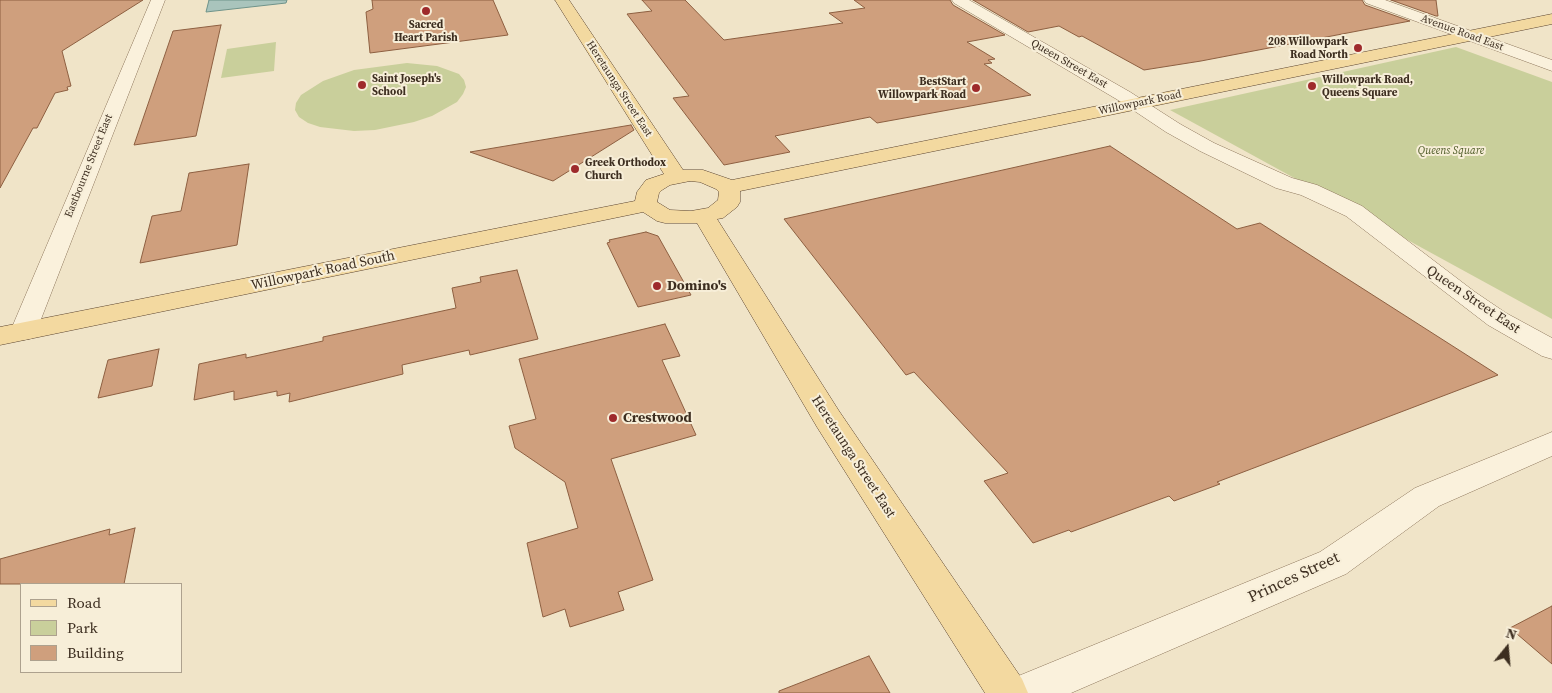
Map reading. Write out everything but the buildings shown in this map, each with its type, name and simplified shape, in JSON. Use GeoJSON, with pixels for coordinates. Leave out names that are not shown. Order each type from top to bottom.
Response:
{"type":"FeatureCollection","features":[{"type":"Feature","properties":{"kind":"main road","name":"Heretaunga Street East"},"geometry":{"type":"LineString","coordinates":[[562,0],[677,177]]}},
{"type":"Feature","properties":{"kind":"main road","name":"Willowpark Road"},"geometry":{"type":"LineString","coordinates":[[728,187],[1552,19]]}},
{"type":"Feature","properties":{"kind":"main road"},"geometry":{"type":"LineString","coordinates":[[703,176],[714,179],[728,187],[731,198],[729,202],[715,213],[684,218],[665,216],[647,205],[648,192],[654,186],[677,177],[703,176]]}},
{"type":"Feature","properties":{"kind":"main road","name":"Willowpark Road South"},"geometry":{"type":"LineString","coordinates":[[11,334],[647,205]]}},
{"type":"Feature","properties":{"kind":"main road","name":"Heretaunga Street East"},"geometry":{"type":"LineString","coordinates":[[704,216],[828,419],[1008,693]]}},
{"type":"Feature","properties":{"kind":"street","name":"Eastbourne Street East"},"geometry":{"type":"LineString","coordinates":[[11,334],[158,0]]}},
{"type":"Feature","properties":{"kind":"street","name":"Queen Street East"},"geometry":{"type":"LineString","coordinates":[[959,0],[1124,96],[1207,147],[1284,183],[1326,215],[1361,232],[1397,246],[1497,319],[1552,350]]}},
{"type":"Feature","properties":{"kind":"street","name":"Avenue Road East"},"geometry":{"type":"LineString","coordinates":[[1371,0],[1552,66]]}},
{"type":"Feature","properties":{"kind":"street","name":"Princes Street"},"geometry":{"type":"LineString","coordinates":[[1025,693],[1333,562],[1427,497],[1552,443]]}},
{"type":"Feature","properties":{"kind":"green space"},"geometry":{"type":"Polygon","coordinates":[[[276,42],[274,71],[221,78],[227,49],[276,42]]]}},
{"type":"Feature","properties":{"kind":"green space","name":"Queens Square"},"geometry":{"type":"Polygon","coordinates":[[[1456,47],[1552,82],[1552,319],[1170,110],[1456,47]]]}},
{"type":"Feature","properties":{"kind":"green space"},"geometry":{"type":"Polygon","coordinates":[[[407,63],[437,66],[459,74],[464,80],[466,87],[463,94],[457,102],[432,116],[414,122],[375,130],[354,131],[320,127],[308,123],[299,117],[295,110],[296,103],[301,95],[323,81],[354,70],[407,63]]]}},
{"type":"Feature","properties":{"kind":"water"},"geometry":{"type":"Polygon","coordinates":[[[209,0],[287,0],[286,3],[206,12],[209,0]]]}},
{"type":"Feature","properties":{"kind":"place","name":"Sacred Heart Parish"},"geometry":{"type":"Point","coordinates":[426,11]}},
{"type":"Feature","properties":{"kind":"place","name":"208 Willowpark Road North"},"geometry":{"type":"Point","coordinates":[1358,48]}},
{"type":"Feature","properties":{"kind":"place","name":"Saint Joseph's School"},"geometry":{"type":"Point","coordinates":[362,85]}},
{"type":"Feature","properties":{"kind":"place","name":"Willowpark Road, Queens Square"},"geometry":{"type":"Point","coordinates":[1312,86]}},
{"type":"Feature","properties":{"kind":"place","name":"BestStart Willowpark Road"},"geometry":{"type":"Point","coordinates":[976,88]}},
{"type":"Feature","properties":{"kind":"place","name":"Greek Orthodox Church"},"geometry":{"type":"Point","coordinates":[575,169]}},
{"type":"Feature","properties":{"kind":"place","name":"Domino's"},"geometry":{"type":"Point","coordinates":[657,286]}},
{"type":"Feature","properties":{"kind":"place","name":"Crestwood"},"geometry":{"type":"Point","coordinates":[613,418]}}]}
